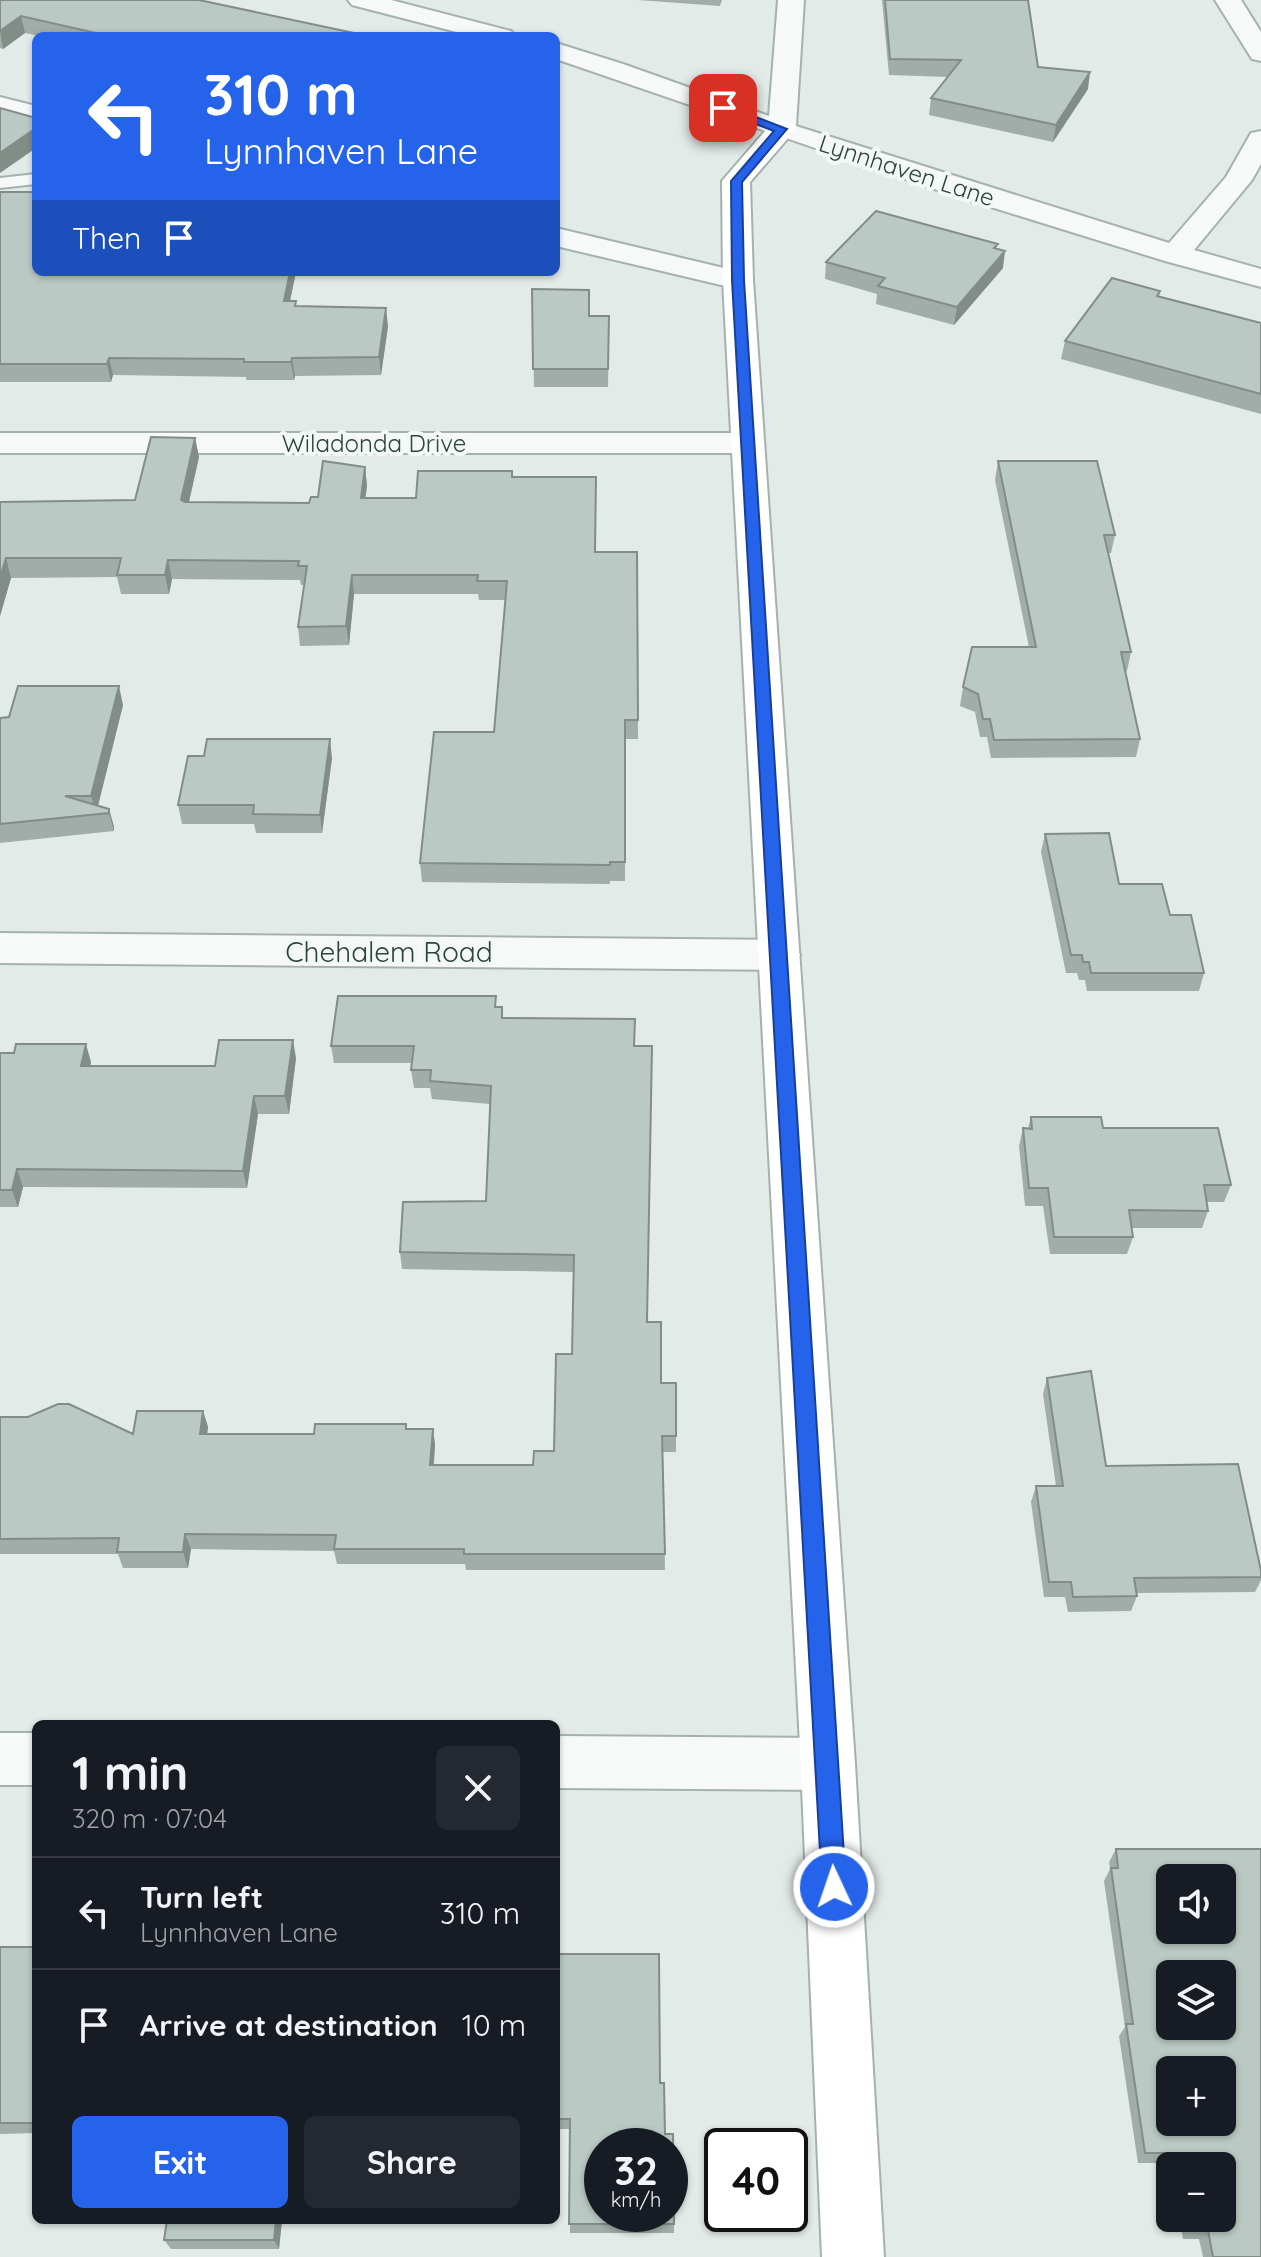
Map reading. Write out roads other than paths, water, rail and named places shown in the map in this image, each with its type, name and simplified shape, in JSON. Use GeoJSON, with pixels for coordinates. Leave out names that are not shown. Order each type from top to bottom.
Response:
{"type":"FeatureCollection","features":[{"type":"Feature","properties":{"kind":"street"},"geometry":{"type":"LineString","coordinates":[[361,0],[486,32]]}},
{"type":"Feature","properties":{"kind":"street"},"geometry":{"type":"LineString","coordinates":[[791,0],[782,129],[736,181],[738,280],[828,1764],[853,2257]]}},
{"type":"Feature","properties":{"kind":"street"},"geometry":{"type":"LineString","coordinates":[[1228,0],[1261,53]]}},
{"type":"Feature","properties":{"kind":"street","name":"Lynnhaven Lane"},"geometry":{"type":"LineString","coordinates":[[560,52],[605,65],[782,129],[1175,255],[1261,278]]}},
{"type":"Feature","properties":{"kind":"street"},"geometry":{"type":"LineString","coordinates":[[0,105],[32,113]]}},
{"type":"Feature","properties":{"kind":"street"},"geometry":{"type":"LineString","coordinates":[[1175,255],[1238,180],[1261,139]]}},
{"type":"Feature","properties":{"kind":"street"},"geometry":{"type":"LineString","coordinates":[[560,238],[738,280]]}},
{"type":"Feature","properties":{"kind":"street","name":"Wiladonda Drive"},"geometry":{"type":"LineString","coordinates":[[0,443],[748,443]]}},
{"type":"Feature","properties":{"kind":"street","name":"Chehalem Road"},"geometry":{"type":"LineString","coordinates":[[0,948],[779,955]]}},
{"type":"Feature","properties":{"kind":"street"},"geometry":{"type":"LineString","coordinates":[[0,1759],[32,1759]]}},
{"type":"Feature","properties":{"kind":"street"},"geometry":{"type":"LineString","coordinates":[[560,1762],[828,1764]]}},
{"type":"Feature","properties":{"kind":"lane"},"geometry":{"type":"LineString","coordinates":[[0,183],[32,179]]}}]}
